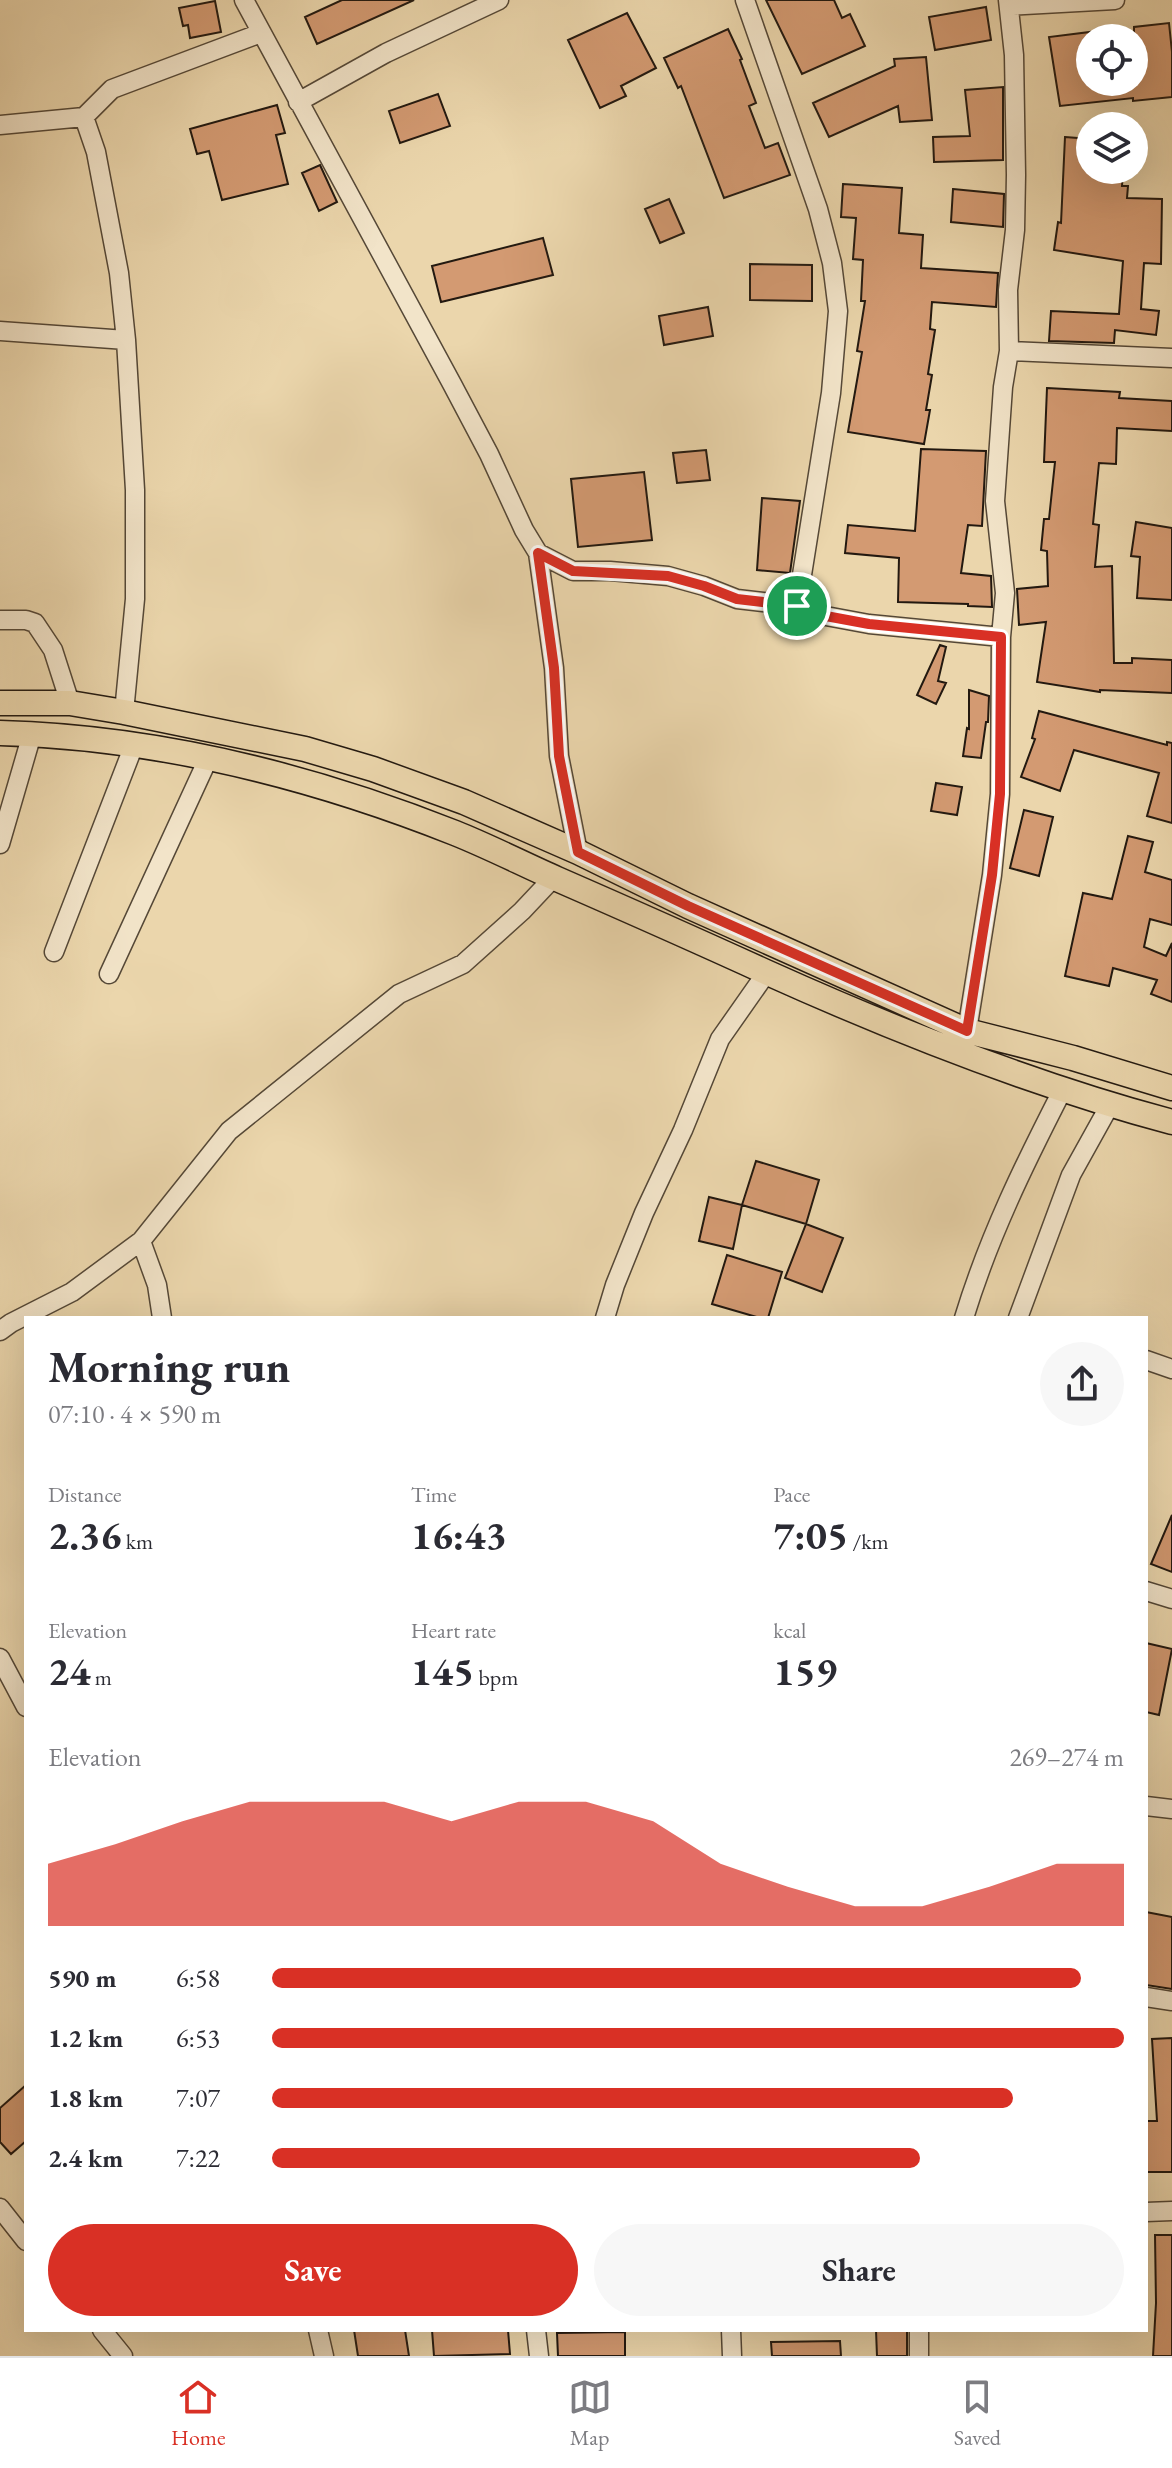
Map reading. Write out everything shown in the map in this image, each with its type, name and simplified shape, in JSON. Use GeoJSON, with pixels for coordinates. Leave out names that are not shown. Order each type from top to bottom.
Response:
{"type":"FeatureCollection","features":[{"type":"Feature","properties":{"kind":"main road"},"geometry":{"type":"LineString","coordinates":[[0,703],[70,703],[124,712],[305,749],[373,769],[464,802],[578,852],[688,906],[967,1031],[1172,1088]]}},
{"type":"Feature","properties":{"kind":"main road"},"geometry":{"type":"LineString","coordinates":[[0,733],[134,745],[297,779],[365,800],[456,833],[938,1045],[1063,1089],[1172,1122]]}},
{"type":"Feature","properties":{"kind":"street"},"geometry":{"type":"LineString","coordinates":[[244,0],[460,398],[538,553],[554,668],[559,756],[578,852]]}},
{"type":"Feature","properties":{"kind":"street"},"geometry":{"type":"LineString","coordinates":[[298,102],[386,53],[499,0]]}},
{"type":"Feature","properties":{"kind":"street"},"geometry":{"type":"LineString","coordinates":[[745,0],[818,209],[832,263],[838,311],[831,393],[797,606]]}},
{"type":"Feature","properties":{"kind":"street"},"geometry":{"type":"LineString","coordinates":[[967,1031],[992,875],[1000,794],[1001,637],[1005,593],[995,501],[1003,387],[1009,351],[1008,290],[1015,230],[1014,55],[1008,3],[1115,0]]}},
{"type":"Feature","properties":{"kind":"street"},"geometry":{"type":"LineString","coordinates":[[0,125],[84,117],[112,89],[261,33]]}},
{"type":"Feature","properties":{"kind":"street"},"geometry":{"type":"LineString","coordinates":[[84,117],[96,152],[119,273],[126,340],[135,490],[135,599],[124,712]]}},
{"type":"Feature","properties":{"kind":"street"},"geometry":{"type":"LineString","coordinates":[[0,331],[126,340]]}},
{"type":"Feature","properties":{"kind":"street"},"geometry":{"type":"LineString","coordinates":[[1009,351],[1172,358]]}},
{"type":"Feature","properties":{"kind":"street"},"geometry":{"type":"LineString","coordinates":[[538,553],[573,571],[668,576],[737,599],[797,606],[815,614],[869,624],[1001,637]]}},
{"type":"Feature","properties":{"kind":"street"},"geometry":{"type":"LineString","coordinates":[[0,620],[35,623],[53,650],[70,703]]}},
{"type":"Feature","properties":{"kind":"street"},"geometry":{"type":"LineString","coordinates":[[0,844],[32,734]]}},
{"type":"Feature","properties":{"kind":"street"},"geometry":{"type":"LineString","coordinates":[[54,952],[134,745]]}},
{"type":"Feature","properties":{"kind":"street"},"geometry":{"type":"LineString","coordinates":[[109,974],[208,759]]}},
{"type":"Feature","properties":{"kind":"street"},"geometry":{"type":"LineString","coordinates":[[4,1321],[72,1292],[141,1241],[229,1131],[399,994],[463,964],[522,911],[554,877]]}},
{"type":"Feature","properties":{"kind":"street"},"geometry":{"type":"LineString","coordinates":[[606,1316],[644,1213],[683,1130],[720,1039],[767,972]]}},
{"type":"Feature","properties":{"kind":"street"},"geometry":{"type":"LineString","coordinates":[[965,1316],[977,1276],[1017,1177],[1063,1089]]}},
{"type":"Feature","properties":{"kind":"street"},"geometry":{"type":"LineString","coordinates":[[1019,1316],[1071,1175],[1111,1103]]}},
{"type":"Feature","properties":{"kind":"street"},"geometry":{"type":"LineString","coordinates":[[141,1241],[157,1285],[162,1316]]}},
{"type":"Feature","properties":{"kind":"street"},"geometry":{"type":"LineString","coordinates":[[1148,1361],[1172,1369]]}},
{"type":"Feature","properties":{"kind":"street"},"geometry":{"type":"LineString","coordinates":[[1148,1592],[1172,1599]]}},
{"type":"Feature","properties":{"kind":"street"},"geometry":{"type":"LineString","coordinates":[[0,1658],[24,1703]]}},
{"type":"Feature","properties":{"kind":"street"},"geometry":{"type":"LineString","coordinates":[[1148,1806],[1172,1809]]}},
{"type":"Feature","properties":{"kind":"street"},"geometry":{"type":"LineString","coordinates":[[1148,1997],[1172,2001]]}},
{"type":"Feature","properties":{"kind":"street"},"geometry":{"type":"LineString","coordinates":[[0,2208],[24,2238]]}},
{"type":"Feature","properties":{"kind":"street"},"geometry":{"type":"LineString","coordinates":[[1148,2212],[1172,2211]]}},
{"type":"Feature","properties":{"kind":"street"},"geometry":{"type":"LineString","coordinates":[[104,2332],[123,2356]]}},
{"type":"Feature","properties":{"kind":"street"},"geometry":{"type":"LineString","coordinates":[[318,2332],[324,2356]]}},
{"type":"Feature","properties":{"kind":"street"},"geometry":{"type":"LineString","coordinates":[[536,2332],[539,2356]]}},
{"type":"Feature","properties":{"kind":"street"},"geometry":{"type":"LineString","coordinates":[[731,2332],[732,2356]]}},
{"type":"Feature","properties":{"kind":"street"},"geometry":{"type":"LineString","coordinates":[[919,2332],[919,2356]]}},
{"type":"Feature","properties":{"kind":"building"},"geometry":{"type":"Polygon","coordinates":[[[342,0],[414,0],[317,44],[305,17],[342,0]]]}},
{"type":"Feature","properties":{"kind":"building"},"geometry":{"type":"Polygon","coordinates":[[[766,0],[834,0],[842,18],[850,14],[865,46],[802,74],[766,0]]]}},
{"type":"Feature","properties":{"kind":"building"},"geometry":{"type":"Polygon","coordinates":[[[215,1],[221,32],[190,38],[188,25],[183,26],[179,8],[215,1]]]}},
{"type":"Feature","properties":{"kind":"building"},"geometry":{"type":"Polygon","coordinates":[[[986,7],[991,40],[935,50],[929,17],[986,7]]]}},
{"type":"Feature","properties":{"kind":"building"},"geometry":{"type":"Polygon","coordinates":[[[627,13],[656,68],[621,86],[626,96],[600,108],[568,40],[627,13]]]}},
{"type":"Feature","properties":{"kind":"building"},"geometry":{"type":"Polygon","coordinates":[[[1169,23],[1172,97],[1060,106],[1049,37],[1076,34],[1076,96],[1148,96],[1148,25],[1169,23]]]}},
{"type":"Feature","properties":{"kind":"building"},"geometry":{"type":"Polygon","coordinates":[[[728,29],[742,59],[756,103],[749,106],[765,148],[778,143],[790,175],[724,198],[681,86],[678,88],[664,58],[728,29]]]}},
{"type":"Feature","properties":{"kind":"building"},"geometry":{"type":"Polygon","coordinates":[[[926,57],[932,120],[900,122],[898,106],[829,137],[813,103],[895,66],[894,59],[926,57]]]}},
{"type":"Feature","properties":{"kind":"building"},"geometry":{"type":"Polygon","coordinates":[[[1003,87],[1003,160],[934,162],[933,137],[970,136],[965,90],[1003,87]]]}},
{"type":"Feature","properties":{"kind":"building"},"geometry":{"type":"Polygon","coordinates":[[[438,94],[450,126],[400,143],[389,111],[438,94]]]}},
{"type":"Feature","properties":{"kind":"building"},"geometry":{"type":"Polygon","coordinates":[[[277,105],[285,133],[276,135],[288,184],[222,200],[209,151],[197,154],[190,129],[277,105]]]}},
{"type":"Feature","properties":{"kind":"building"},"geometry":{"type":"Polygon","coordinates":[[[1065,137],[1076,138],[1076,184],[1122,184],[1128,186],[1127,198],[1162,199],[1161,264],[1144,263],[1141,309],[1159,311],[1156,335],[1115,330],[1114,343],[1049,341],[1051,311],[1119,314],[1123,261],[1054,250],[1058,222],[1061,223],[1065,137]]]}},
{"type":"Feature","properties":{"kind":"building"},"geometry":{"type":"Polygon","coordinates":[[[320,165],[337,202],[319,211],[302,173],[320,165]]]}},
{"type":"Feature","properties":{"kind":"building"},"geometry":{"type":"Polygon","coordinates":[[[843,184],[902,188],[899,233],[923,235],[921,268],[998,273],[996,307],[932,302],[930,329],[935,330],[928,374],[932,375],[926,410],[930,410],[924,444],[848,432],[862,352],[857,351],[865,301],[861,301],[863,260],[853,259],[856,218],[841,217],[843,184]]]}},
{"type":"Feature","properties":{"kind":"building"},"geometry":{"type":"Polygon","coordinates":[[[953,189],[1004,194],[1003,227],[951,222],[953,189]]]}},
{"type":"Feature","properties":{"kind":"building"},"geometry":{"type":"Polygon","coordinates":[[[669,199],[684,233],[660,243],[645,209],[669,199]]]}},
{"type":"Feature","properties":{"kind":"building"},"geometry":{"type":"Polygon","coordinates":[[[543,238],[553,275],[441,302],[432,266],[543,238]]]}},
{"type":"Feature","properties":{"kind":"building"},"geometry":{"type":"Polygon","coordinates":[[[750,264],[812,265],[812,301],[750,300],[750,264]]]}},
{"type":"Feature","properties":{"kind":"building"},"geometry":{"type":"Polygon","coordinates":[[[708,307],[713,336],[664,345],[659,316],[708,307]]]}},
{"type":"Feature","properties":{"kind":"building"},"geometry":{"type":"Polygon","coordinates":[[[1047,388],[1120,392],[1119,398],[1172,401],[1172,431],[1117,428],[1116,464],[1099,463],[1093,524],[1099,525],[1095,567],[1112,566],[1114,663],[1132,663],[1132,658],[1172,660],[1172,693],[1100,692],[1037,682],[1046,622],[1019,625],[1017,589],[1048,586],[1047,551],[1041,550],[1044,519],[1049,519],[1055,462],[1044,462],[1047,388]]]}},
{"type":"Feature","properties":{"kind":"building"},"geometry":{"type":"Polygon","coordinates":[[[921,449],[986,451],[982,526],[968,525],[961,573],[991,576],[992,607],[898,602],[899,558],[845,553],[848,525],[915,531],[921,449]]]}},
{"type":"Feature","properties":{"kind":"building"},"geometry":{"type":"Polygon","coordinates":[[[706,450],[710,480],[677,483],[673,453],[706,450]]]}},
{"type":"Feature","properties":{"kind":"building"},"geometry":{"type":"Polygon","coordinates":[[[644,472],[652,540],[578,547],[571,479],[644,472]]]}},
{"type":"Feature","properties":{"kind":"building"},"geometry":{"type":"Polygon","coordinates":[[[762,498],[800,501],[790,573],[757,570],[762,498]]]}},
{"type":"Feature","properties":{"kind":"building"},"geometry":{"type":"Polygon","coordinates":[[[1136,522],[1172,528],[1172,600],[1137,598],[1140,557],[1131,556],[1136,522]]]}},
{"type":"Feature","properties":{"kind":"building"},"geometry":{"type":"Polygon","coordinates":[[[940,645],[946,647],[938,681],[946,683],[936,704],[917,695],[940,645]]]}},
{"type":"Feature","properties":{"kind":"building"},"geometry":{"type":"Polygon","coordinates":[[[969,690],[989,696],[981,758],[963,756],[969,729],[969,690]]]}},
{"type":"Feature","properties":{"kind":"building"},"geometry":{"type":"Polygon","coordinates":[[[1039,711],[1167,745],[1167,742],[1172,743],[1172,823],[1147,816],[1159,773],[1074,750],[1060,791],[1021,777],[1035,739],[1032,738],[1039,711]]]}},
{"type":"Feature","properties":{"kind":"building"},"geometry":{"type":"Polygon","coordinates":[[[936,783],[962,787],[957,815],[931,811],[936,783]]]}},
{"type":"Feature","properties":{"kind":"building"},"geometry":{"type":"Polygon","coordinates":[[[1024,810],[1053,817],[1039,876],[1010,868],[1024,810]]]}},
{"type":"Feature","properties":{"kind":"building"},"geometry":{"type":"Polygon","coordinates":[[[1128,836],[1153,842],[1145,872],[1172,880],[1172,925],[1150,919],[1144,947],[1166,956],[1172,943],[1172,1002],[1151,994],[1157,980],[1113,968],[1109,986],[1065,976],[1083,893],[1112,899],[1128,836]]]}},
{"type":"Feature","properties":{"kind":"building"},"geometry":{"type":"Polygon","coordinates":[[[756,1161],[819,1180],[806,1224],[742,1205],[756,1161]]]}},
{"type":"Feature","properties":{"kind":"building"},"geometry":{"type":"Polygon","coordinates":[[[709,1197],[742,1205],[733,1249],[699,1241],[709,1197]]]}},
{"type":"Feature","properties":{"kind":"building"},"geometry":{"type":"Polygon","coordinates":[[[806,1224],[843,1238],[822,1292],[785,1278],[806,1224]]]}},
{"type":"Feature","properties":{"kind":"building"},"geometry":{"type":"Polygon","coordinates":[[[727,1255],[782,1272],[769,1316],[753,1316],[712,1304],[727,1255]]]}},
{"type":"Feature","properties":{"kind":"building"},"geometry":{"type":"Polygon","coordinates":[[[1172,1515],[1172,1572],[1151,1564],[1172,1515]]]}},
{"type":"Feature","properties":{"kind":"building"},"geometry":{"type":"Polygon","coordinates":[[[1148,1643],[1172,1649],[1159,1715],[1148,1712],[1148,1643]]]}},
{"type":"Feature","properties":{"kind":"building"},"geometry":{"type":"Polygon","coordinates":[[[1148,1912],[1172,1917],[1172,1989],[1148,1985],[1148,1912]]]}},
{"type":"Feature","properties":{"kind":"building"},"geometry":{"type":"Polygon","coordinates":[[[1172,2038],[1172,2172],[1148,2172],[1148,2121],[1157,2121],[1152,2039],[1172,2038]]]}},
{"type":"Feature","properties":{"kind":"building"},"geometry":{"type":"Polygon","coordinates":[[[24,2087],[24,2143],[11,2154],[0,2142],[0,2108],[24,2087]]]}},
{"type":"Feature","properties":{"kind":"building"},"geometry":{"type":"Polygon","coordinates":[[[1155,2235],[1172,2235],[1172,2356],[1153,2356],[1155,2235]]]}},
{"type":"Feature","properties":{"kind":"building"},"geometry":{"type":"Polygon","coordinates":[[[354,2332],[405,2332],[409,2356],[358,2356],[354,2332]]]}},
{"type":"Feature","properties":{"kind":"building"},"geometry":{"type":"Polygon","coordinates":[[[432,2332],[508,2332],[510,2354],[434,2356],[432,2332]]]}},
{"type":"Feature","properties":{"kind":"building"},"geometry":{"type":"Polygon","coordinates":[[[625,2332],[625,2356],[558,2356],[557,2333],[625,2332]]]}},
{"type":"Feature","properties":{"kind":"building"},"geometry":{"type":"Polygon","coordinates":[[[876,2332],[907,2332],[907,2356],[877,2356],[876,2332]]]}},
{"type":"Feature","properties":{"kind":"building"},"geometry":{"type":"Polygon","coordinates":[[[840,2341],[841,2356],[772,2356],[771,2342],[840,2341]]]}},
{"type":"Feature","properties":{"kind":"route"},"geometry":{"type":"LineString","coordinates":[[538,553],[573,571],[668,576],[737,599],[797,606],[815,614],[869,624],[1001,637],[1000,794],[992,875],[967,1031],[688,906],[578,852],[559,756],[554,668],[538,553]]}}]}
